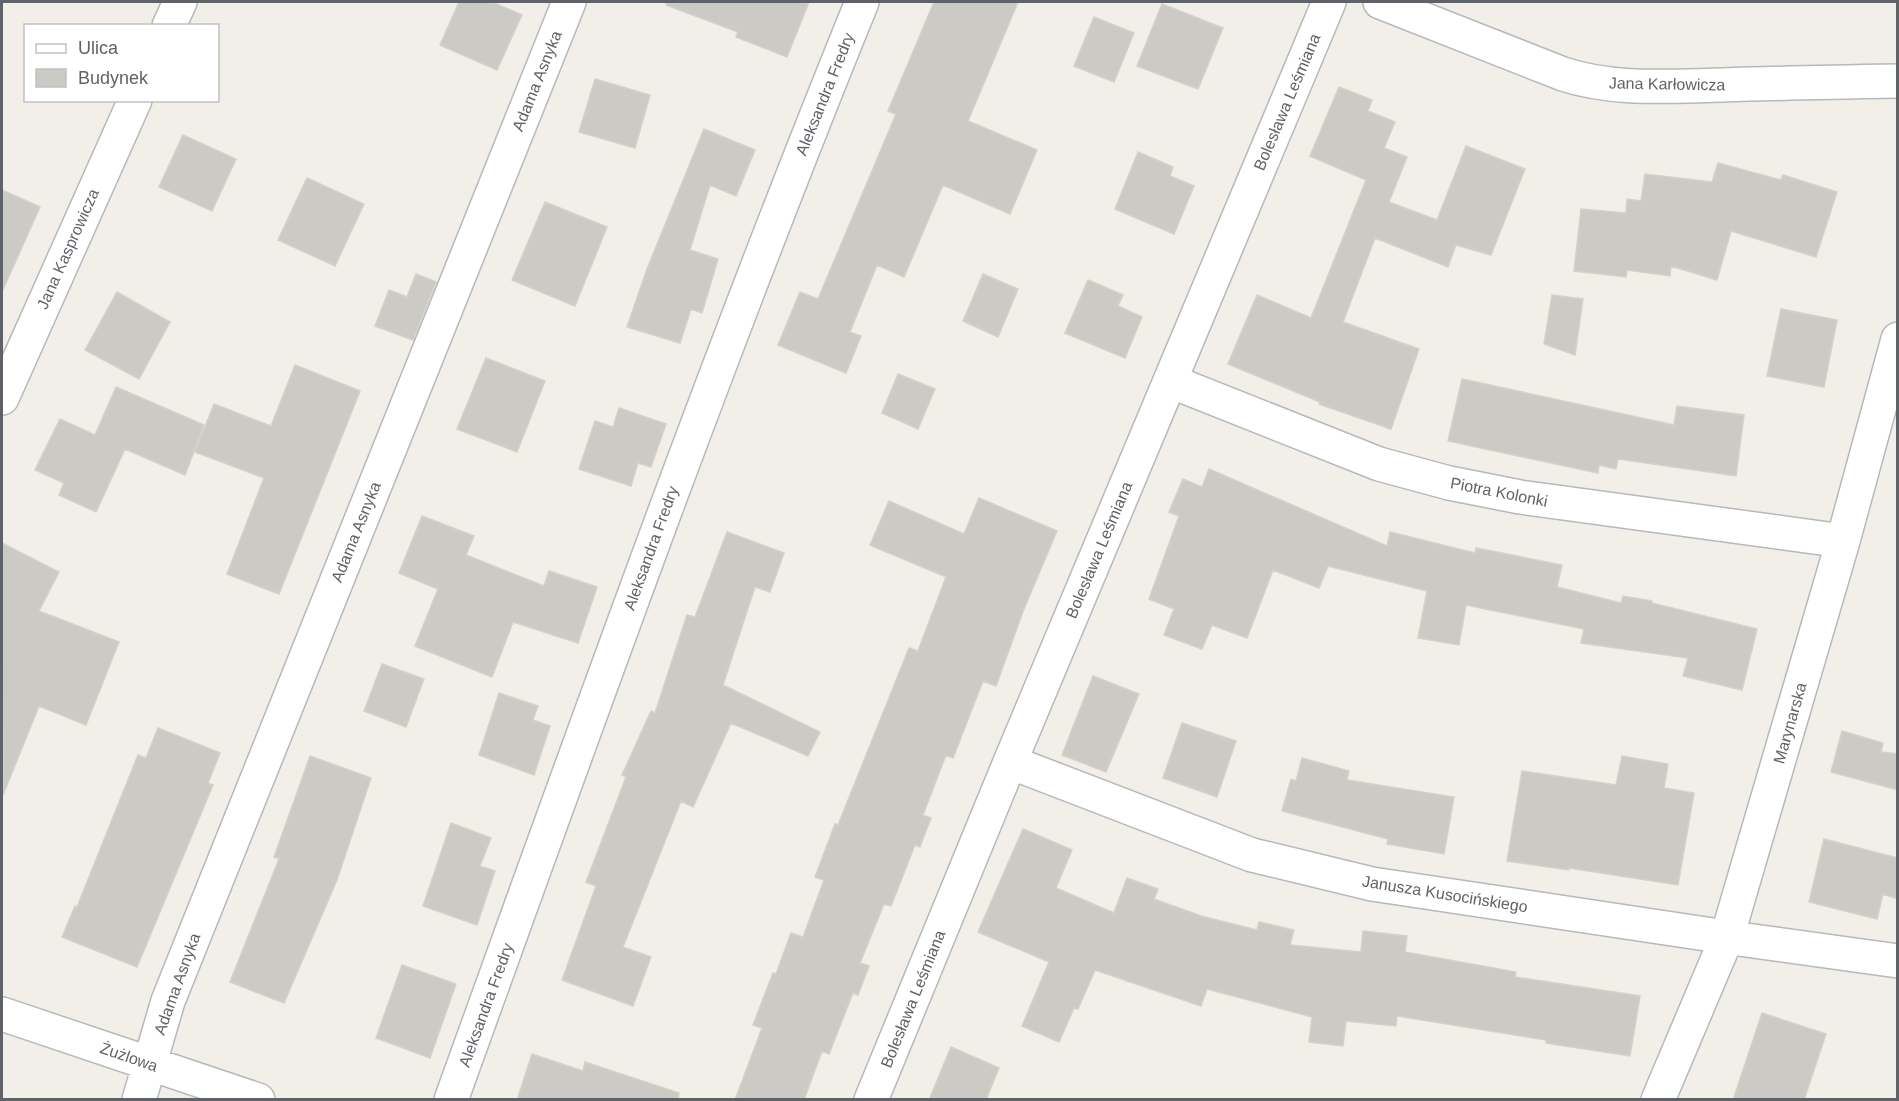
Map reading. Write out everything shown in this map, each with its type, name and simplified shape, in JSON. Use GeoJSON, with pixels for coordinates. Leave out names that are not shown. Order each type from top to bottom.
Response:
{"type":"FeatureCollection","features":[{"type":"Feature","properties":{"kind":"street"},"geometry":{"type":"LineString","coordinates":[[170,24],[180,2]]}},
{"type":"Feature","properties":{"kind":"street","name":"Adama Asnyka"},"geometry":{"type":"LineString","coordinates":[[139,1100],[168,1001],[569,2]]}},
{"type":"Feature","properties":{"kind":"street","name":"Aleksandra Fredry"},"geometry":{"type":"LineString","coordinates":[[451,1100],[679,471],[805,142],[862,2]]}},
{"type":"Feature","properties":{"kind":"street","name":"Bolesława Leśmiana"},"geometry":{"type":"LineString","coordinates":[[871,1100],[1010,762],[1329,2]]}},
{"type":"Feature","properties":{"kind":"street","name":"Jana Karłowicza"},"geometry":{"type":"LineString","coordinates":[[1380,2],[1553,70],[1591,81],[1611,84],[1676,86],[1898,81]]}},
{"type":"Feature","properties":{"kind":"street","name":"Jana Kasprowicza"},"geometry":{"type":"LineString","coordinates":[[2,398],[134,102]]}},
{"type":"Feature","properties":{"kind":"street","name":"Marynarska"},"geometry":{"type":"LineString","coordinates":[[1658,1100],[1727,937],[1843,541],[1898,339]]}},
{"type":"Feature","properties":{"kind":"street","name":"Piotra Kolonki"},"geometry":{"type":"LineString","coordinates":[[1170,381],[1379,464],[1449,483],[1520,497],[1843,541]]}},
{"type":"Feature","properties":{"kind":"street","name":"Janusza Kusocińskiego"},"geometry":{"type":"LineString","coordinates":[[1010,762],[1252,855],[1311,871],[1372,884],[1898,961]]}},
{"type":"Feature","properties":{"kind":"street","name":"Żużlowa"},"geometry":{"type":"LineString","coordinates":[[2,1014],[258,1100]]}},
{"type":"Feature","properties":{"kind":"building"},"geometry":{"type":"Polygon","coordinates":[[[459,2],[492,2],[522,15],[497,70],[440,45],[459,2]]]}},
{"type":"Feature","properties":{"kind":"building"},"geometry":{"type":"Polygon","coordinates":[[[667,2],[809,2],[787,57],[736,37],[738,32],[666,5],[667,2]]]}},
{"type":"Feature","properties":{"kind":"building"},"geometry":{"type":"Polygon","coordinates":[[[934,2],[1018,2],[968,121],[1037,150],[1010,214],[943,185],[904,277],[877,265],[850,332],[861,336],[846,373],[778,345],[800,292],[818,299],[896,114],[888,111],[934,2]]]}},
{"type":"Feature","properties":{"kind":"building"},"geometry":{"type":"Polygon","coordinates":[[[1162,4],[1223,28],[1198,89],[1137,66],[1162,4]]]}},
{"type":"Feature","properties":{"kind":"building"},"geometry":{"type":"Polygon","coordinates":[[[1094,17],[1134,33],[1114,82],[1074,66],[1094,17]]]}},
{"type":"Feature","properties":{"kind":"building"},"geometry":{"type":"Polygon","coordinates":[[[595,79],[650,95],[635,148],[579,132],[595,79]]]}},
{"type":"Feature","properties":{"kind":"building"},"geometry":{"type":"Polygon","coordinates":[[[1339,87],[1372,100],[1368,111],[1395,122],[1384,148],[1407,157],[1389,202],[1437,220],[1466,146],[1525,169],[1491,255],[1456,245],[1448,267],[1375,238],[1343,322],[1419,349],[1391,429],[1319,404],[1320,402],[1228,364],[1257,295],[1311,318],[1366,180],[1310,156],[1339,87]]]}},
{"type":"Feature","properties":{"kind":"building"},"geometry":{"type":"Polygon","coordinates":[[[704,129],[755,150],[736,196],[710,185],[690,250],[718,259],[702,313],[691,309],[680,343],[627,327],[647,269],[704,129]]]}},
{"type":"Feature","properties":{"kind":"building"},"geometry":{"type":"Polygon","coordinates":[[[183,135],[236,159],[212,211],[159,187],[183,135]]]}},
{"type":"Feature","properties":{"kind":"building"},"geometry":{"type":"Polygon","coordinates":[[[1138,152],[1173,167],[1170,176],[1194,186],[1174,234],[1115,209],[1138,152]]]}},
{"type":"Feature","properties":{"kind":"building"},"geometry":{"type":"Polygon","coordinates":[[[1718,163],[1781,180],[1783,175],[1837,192],[1816,257],[1731,231],[1717,280],[1671,266],[1670,276],[1627,270],[1626,277],[1574,271],[1581,209],[1626,213],[1627,199],[1641,201],[1645,174],[1712,182],[1718,163]]]}},
{"type":"Feature","properties":{"kind":"building"},"geometry":{"type":"Polygon","coordinates":[[[307,178],[364,204],[335,266],[278,240],[307,178]]]}},
{"type":"Feature","properties":{"kind":"building"},"geometry":{"type":"Polygon","coordinates":[[[2,190],[40,207],[2,292],[2,190]]]}},
{"type":"Feature","properties":{"kind":"building"},"geometry":{"type":"Polygon","coordinates":[[[545,202],[607,227],[575,306],[512,280],[545,202]]]}},
{"type":"Feature","properties":{"kind":"building"},"geometry":{"type":"Polygon","coordinates":[[[416,274],[436,282],[413,340],[375,326],[389,290],[407,297],[416,274]]]}},
{"type":"Feature","properties":{"kind":"building"},"geometry":{"type":"Polygon","coordinates":[[[983,274],[1018,289],[998,337],[963,321],[983,274]]]}},
{"type":"Feature","properties":{"kind":"building"},"geometry":{"type":"Polygon","coordinates":[[[1088,280],[1123,295],[1118,306],[1142,317],[1125,358],[1065,333],[1088,280]]]}},
{"type":"Feature","properties":{"kind":"building"},"geometry":{"type":"Polygon","coordinates":[[[117,292],[170,322],[139,379],[85,350],[117,292]]]}},
{"type":"Feature","properties":{"kind":"building"},"geometry":{"type":"Polygon","coordinates":[[[1552,295],[1583,299],[1575,355],[1544,344],[1552,295]]]}},
{"type":"Feature","properties":{"kind":"building"},"geometry":{"type":"Polygon","coordinates":[[[1781,309],[1837,320],[1824,387],[1767,376],[1781,309]]]}},
{"type":"Feature","properties":{"kind":"building"},"geometry":{"type":"Polygon","coordinates":[[[486,358],[545,381],[517,452],[457,429],[486,358]]]}},
{"type":"Feature","properties":{"kind":"building"},"geometry":{"type":"Polygon","coordinates":[[[295,365],[360,391],[279,594],[227,574],[264,478],[195,452],[214,404],[271,426],[295,365]]]}},
{"type":"Feature","properties":{"kind":"building"},"geometry":{"type":"Polygon","coordinates":[[[898,374],[935,389],[918,429],[882,413],[898,374]]]}},
{"type":"Feature","properties":{"kind":"building"},"geometry":{"type":"Polygon","coordinates":[[[1462,379],[1674,425],[1677,406],[1744,415],[1736,476],[1618,459],[1616,469],[1599,465],[1598,473],[1448,441],[1462,379]]]}},
{"type":"Feature","properties":{"kind":"building"},"geometry":{"type":"Polygon","coordinates":[[[116,387],[204,425],[185,475],[125,449],[96,512],[59,495],[64,483],[35,470],[60,419],[95,435],[116,387]]]}},
{"type":"Feature","properties":{"kind":"building"},"geometry":{"type":"Polygon","coordinates":[[[619,408],[666,424],[651,467],[638,463],[631,486],[579,469],[595,421],[613,427],[619,408]]]}},
{"type":"Feature","properties":{"kind":"building"},"geometry":{"type":"Polygon","coordinates":[[[1209,469],[1387,546],[1390,532],[1475,553],[1476,548],[1562,565],[1557,587],[1621,603],[1623,596],[1652,601],[1652,603],[1757,629],[1742,690],[1683,676],[1688,658],[1581,643],[1584,629],[1466,605],[1459,645],[1418,638],[1427,591],[1328,566],[1319,588],[1273,570],[1247,638],[1212,625],[1202,649],[1164,635],[1174,609],[1149,599],[1179,516],[1169,512],[1183,479],[1202,487],[1209,469]]]}},
{"type":"Feature","properties":{"kind":"building"},"geometry":{"type":"Polygon","coordinates":[[[979,498],[1057,531],[1024,609],[996,686],[983,681],[953,758],[946,755],[923,815],[931,818],[920,847],[915,845],[891,906],[884,904],[860,963],[869,966],[858,995],[853,993],[829,1054],[822,1051],[804,1100],[735,1100],[762,1028],[753,1025],[773,973],[776,974],[791,933],[803,937],[824,880],[815,877],[835,824],[838,825],[909,648],[918,651],[946,577],[870,545],[889,501],[964,534],[979,498]]]}},
{"type":"Feature","properties":{"kind":"building"},"geometry":{"type":"Polygon","coordinates":[[[422,516],[474,536],[466,555],[544,586],[549,571],[597,587],[578,643],[513,622],[492,677],[415,646],[438,589],[399,573],[422,516]]]}},
{"type":"Feature","properties":{"kind":"building"},"geometry":{"type":"Polygon","coordinates":[[[727,532],[784,553],[770,592],[755,587],[723,685],[820,732],[808,756],[731,723],[693,807],[681,801],[623,947],[651,957],[633,1006],[562,980],[596,886],[586,882],[626,777],[622,775],[651,711],[655,713],[687,615],[695,617],[727,532]]]}},
{"type":"Feature","properties":{"kind":"building"},"geometry":{"type":"Polygon","coordinates":[[[2,543],[59,572],[39,611],[119,642],[86,725],[39,706],[3,795],[2,543]]]}},
{"type":"Feature","properties":{"kind":"building"},"geometry":{"type":"Polygon","coordinates":[[[382,664],[424,679],[406,727],[364,711],[382,664]]]}},
{"type":"Feature","properties":{"kind":"building"},"geometry":{"type":"Polygon","coordinates":[[[1093,676],[1139,694],[1106,772],[1062,755],[1093,676]]]}},
{"type":"Feature","properties":{"kind":"building"},"geometry":{"type":"Polygon","coordinates":[[[499,693],[538,706],[533,720],[550,726],[534,775],[479,755],[499,693]]]}},
{"type":"Feature","properties":{"kind":"building"},"geometry":{"type":"Polygon","coordinates":[[[1182,723],[1236,741],[1217,797],[1163,778],[1182,723]]]}},
{"type":"Feature","properties":{"kind":"building"},"geometry":{"type":"Polygon","coordinates":[[[158,728],[220,753],[208,783],[213,785],[137,967],[62,937],[75,906],[77,907],[138,755],[146,758],[158,728]]]}},
{"type":"Feature","properties":{"kind":"building"},"geometry":{"type":"Polygon","coordinates":[[[1842,731],[1883,743],[1881,752],[1898,754],[1898,790],[1831,772],[1842,731]]]}},
{"type":"Feature","properties":{"kind":"building"},"geometry":{"type":"Polygon","coordinates":[[[310,756],[371,778],[337,880],[284,1003],[230,982],[279,859],[274,857],[310,756]]]}},
{"type":"Feature","properties":{"kind":"building"},"geometry":{"type":"Polygon","coordinates":[[[1622,756],[1668,764],[1664,788],[1694,793],[1678,885],[1507,861],[1522,771],[1616,785],[1622,756]]]}},
{"type":"Feature","properties":{"kind":"building"},"geometry":{"type":"Polygon","coordinates":[[[1302,758],[1349,771],[1347,780],[1454,797],[1444,854],[1387,844],[1388,839],[1282,811],[1291,779],[1296,781],[1302,758]]]}},
{"type":"Feature","properties":{"kind":"building"},"geometry":{"type":"Polygon","coordinates":[[[451,823],[491,838],[480,866],[495,871],[477,925],[423,906],[451,823]]]}},
{"type":"Feature","properties":{"kind":"building"},"geometry":{"type":"Polygon","coordinates":[[[1023,829],[1072,850],[1056,888],[1114,913],[1127,878],[1158,889],[1154,899],[1201,916],[1257,930],[1259,922],[1294,930],[1290,945],[1361,952],[1363,931],[1407,936],[1405,952],[1516,972],[1515,977],[1640,996],[1630,1056],[1397,1016],[1396,1026],[1346,1021],[1343,1046],[1309,1042],[1312,1017],[1207,989],[1201,1006],[1095,970],[1078,1009],[1074,1008],[1059,1042],[1022,1026],[1049,962],[978,932],[1023,829]]]}},
{"type":"Feature","properties":{"kind":"building"},"geometry":{"type":"Polygon","coordinates":[[[1824,839],[1898,858],[1898,899],[1883,894],[1877,919],[1809,902],[1824,839]]]}},
{"type":"Feature","properties":{"kind":"building"},"geometry":{"type":"Polygon","coordinates":[[[402,965],[456,984],[430,1058],[376,1038],[402,965]]]}},
{"type":"Feature","properties":{"kind":"building"},"geometry":{"type":"Polygon","coordinates":[[[1762,1013],[1826,1034],[1804,1100],[1733,1100],[1762,1013]]]}},
{"type":"Feature","properties":{"kind":"building"},"geometry":{"type":"Polygon","coordinates":[[[951,1047],[999,1068],[986,1100],[929,1100],[951,1047]]]}},
{"type":"Feature","properties":{"kind":"building"},"geometry":{"type":"Polygon","coordinates":[[[532,1054],[583,1071],[585,1062],[679,1093],[678,1100],[517,1100],[532,1054]]]}}]}
